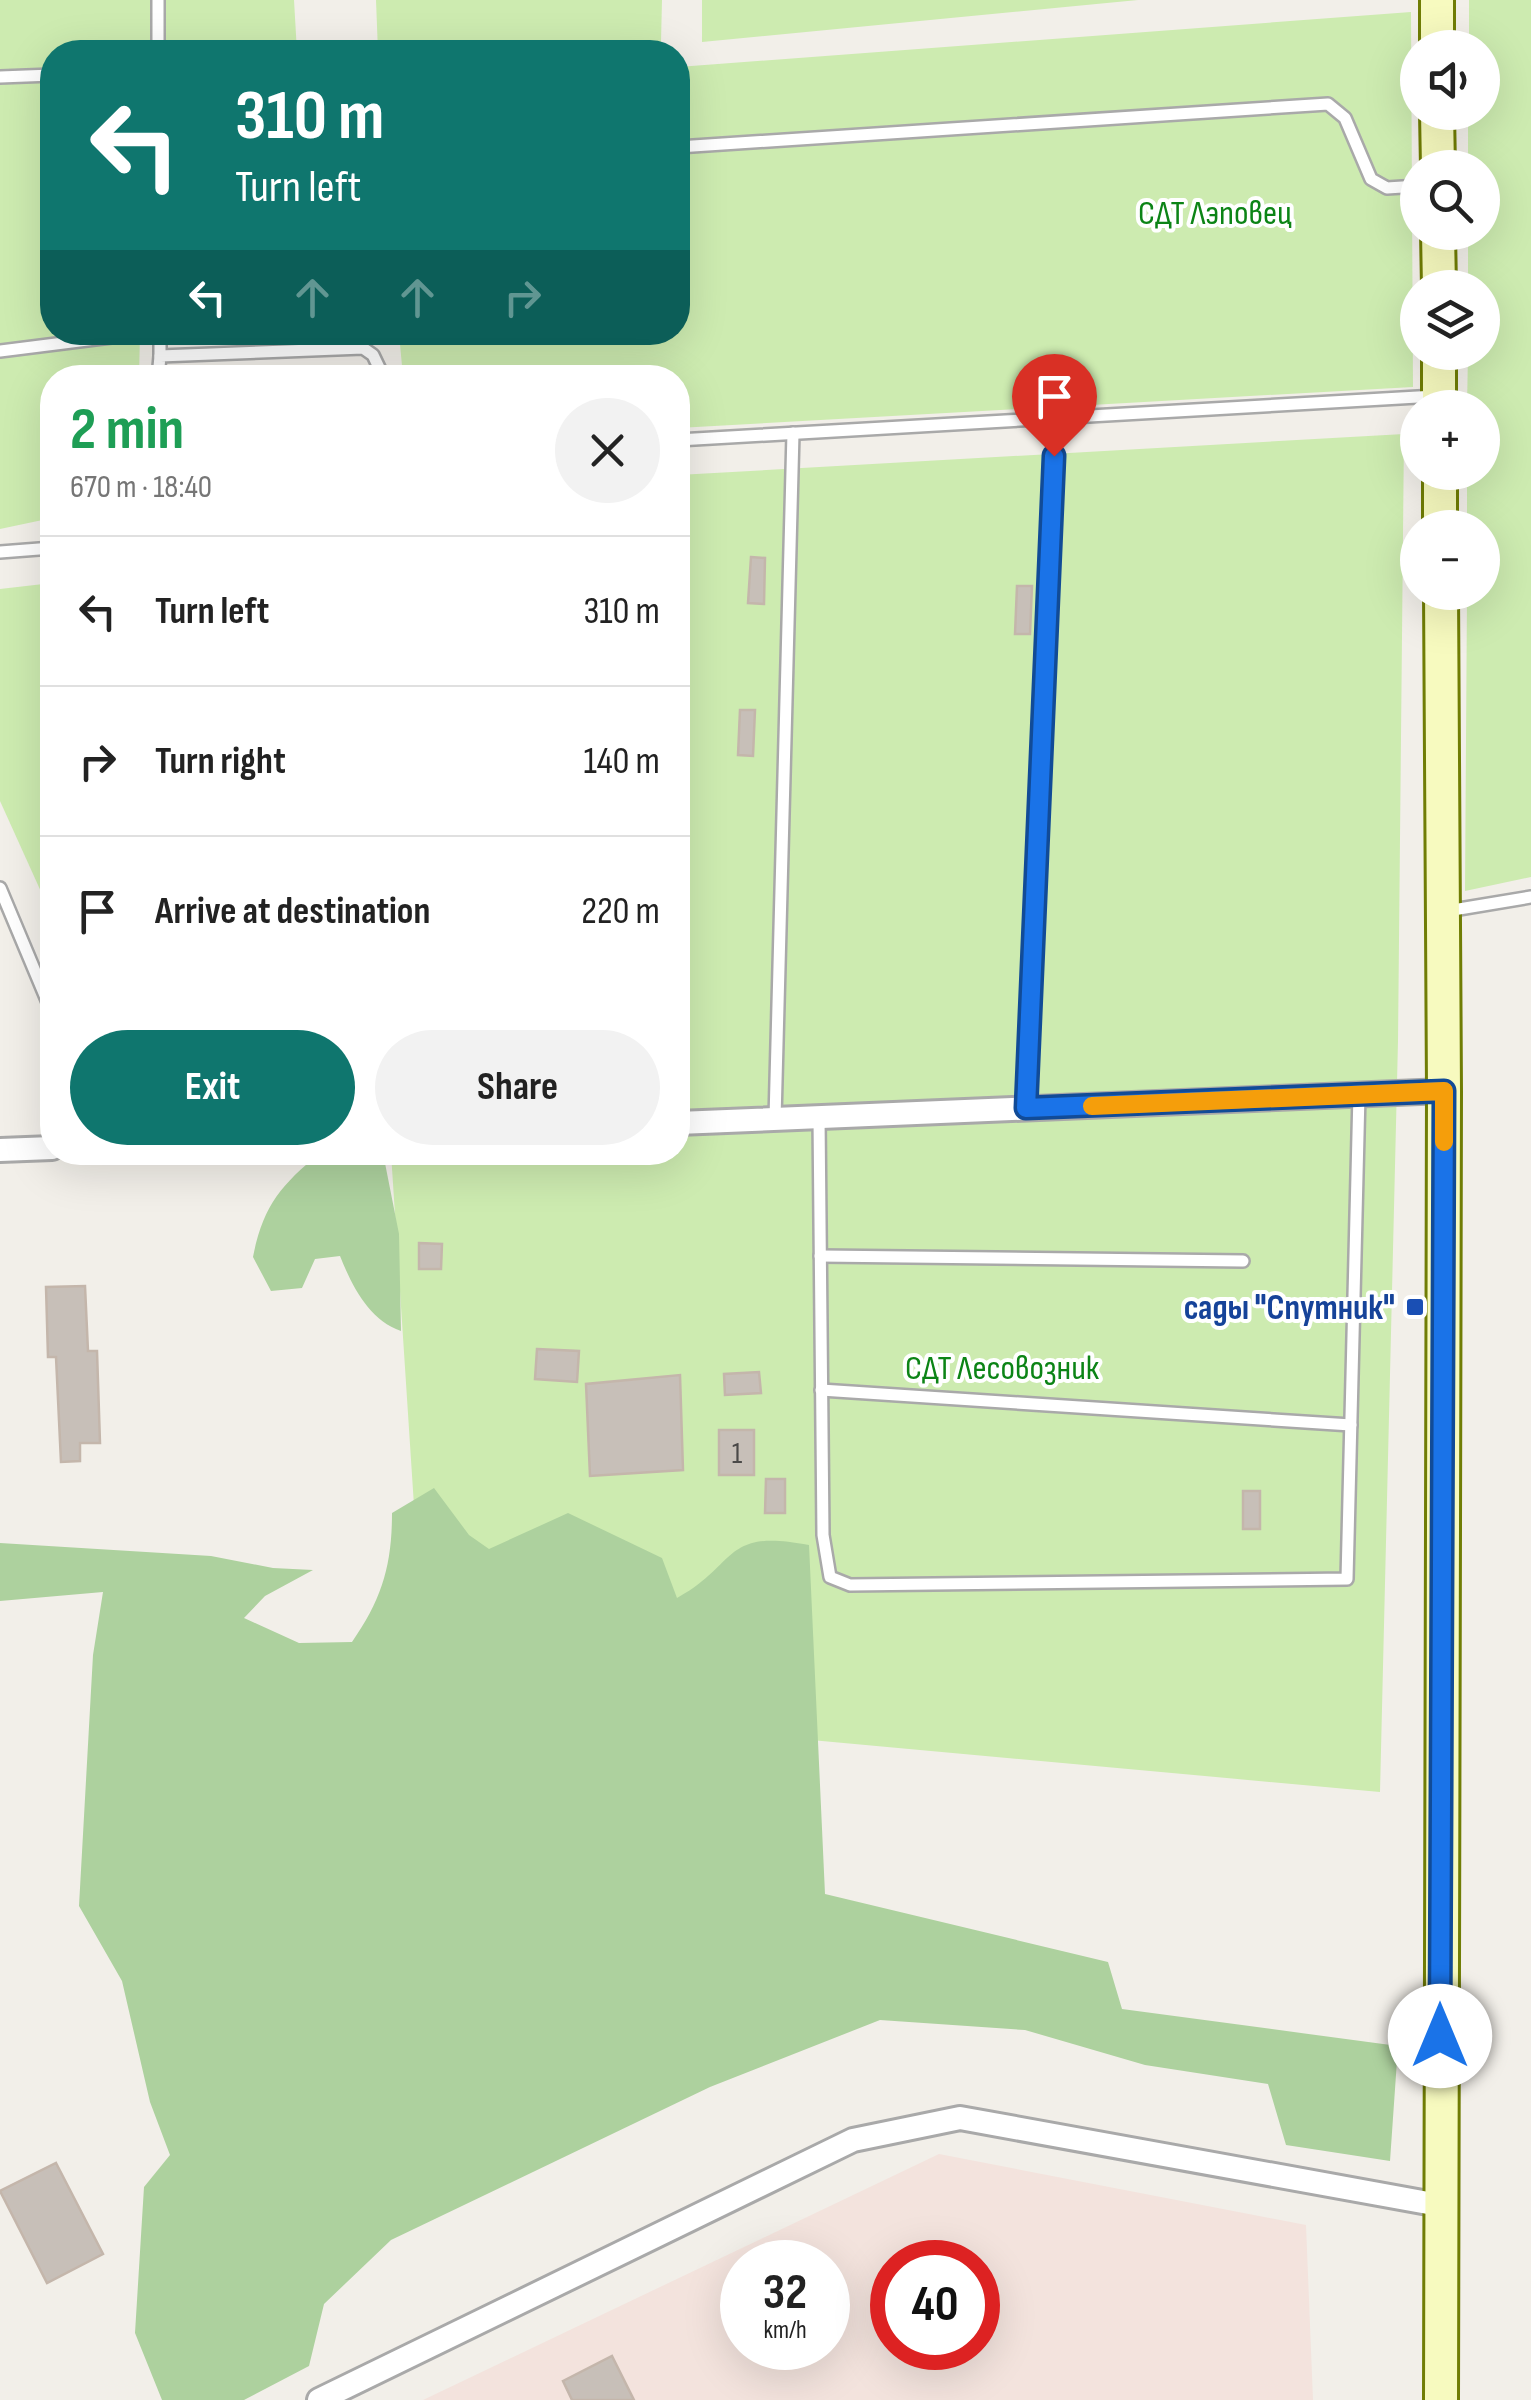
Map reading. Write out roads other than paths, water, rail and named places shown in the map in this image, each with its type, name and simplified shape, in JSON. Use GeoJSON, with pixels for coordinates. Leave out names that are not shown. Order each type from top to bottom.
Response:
{"type":"FeatureCollection","features":[{"type":"Feature","properties":{"kind":"street"},"geometry":{"type":"LineString","coordinates":[[1437,0],[1437,30]]}},
{"type":"Feature","properties":{"kind":"street"},"geometry":{"type":"LineString","coordinates":[[1441,610],[1441,2400]]}},
{"type":"Feature","properties":{"kind":"street"},"geometry":{"type":"LineString","coordinates":[[690,1123],[1444,1091]]}},
{"type":"Feature","properties":{"kind":"street"},"geometry":{"type":"LineString","coordinates":[[0,1150],[40,1148]]}},
{"type":"Feature","properties":{"kind":"street"},"geometry":{"type":"LineString","coordinates":[[319,2400],[853,2140],[960,2118],[1439,2205]]}},
{"type":"Feature","properties":{"kind":"lane"},"geometry":{"type":"LineString","coordinates":[[158,0],[158,40]]}},
{"type":"Feature","properties":{"kind":"lane"},"geometry":{"type":"LineString","coordinates":[[0,77],[40,75]]}},
{"type":"Feature","properties":{"kind":"lane"},"geometry":{"type":"LineString","coordinates":[[690,146],[1328,104],[1345,118],[1372,180],[1387,188],[1400,187]]}},
{"type":"Feature","properties":{"kind":"lane"},"geometry":{"type":"LineString","coordinates":[[0,352],[53,345]]}},
{"type":"Feature","properties":{"kind":"lane"},"geometry":{"type":"LineString","coordinates":[[159,365],[160,345]]}},
{"type":"Feature","properties":{"kind":"lane"},"geometry":{"type":"LineString","coordinates":[[160,356],[363,348],[378,365]]}},
{"type":"Feature","properties":{"kind":"lane"},"geometry":{"type":"LineString","coordinates":[[690,439],[1400,403]]}},
{"type":"Feature","properties":{"kind":"lane"},"geometry":{"type":"LineString","coordinates":[[1026,1108],[1055,418]]}},
{"type":"Feature","properties":{"kind":"lane"},"geometry":{"type":"LineString","coordinates":[[775,1119],[792,433]]}},
{"type":"Feature","properties":{"kind":"lane"},"geometry":{"type":"LineString","coordinates":[[0,552],[40,549]]}},
{"type":"Feature","properties":{"kind":"lane"},"geometry":{"type":"LineString","coordinates":[[0,888],[40,983]]}},
{"type":"Feature","properties":{"kind":"lane"},"geometry":{"type":"LineString","coordinates":[[1443,912],[1531,897]]}},
{"type":"Feature","properties":{"kind":"lane"},"geometry":{"type":"LineString","coordinates":[[819,1117],[824,1555],[830,1576],[850,1584],[1347,1579],[1359,1094]]}},
{"type":"Feature","properties":{"kind":"lane"},"geometry":{"type":"LineString","coordinates":[[820,1256],[1244,1261]]}},
{"type":"Feature","properties":{"kind":"lane"},"geometry":{"type":"LineString","coordinates":[[821,1390],[1351,1424]]}},
{"type":"Feature","properties":{"kind":"place","name":"сады \"Спутник\""},"geometry":{"type":"Point","coordinates":[1415,1307]}},
{"type":"Feature","properties":{"kind":"park label","name":"СДТ Лэповец"},"geometry":{"type":"Point","coordinates":[1215,212]}},
{"type":"Feature","properties":{"kind":"park label","name":"СДТ Лесовозник"},"geometry":{"type":"Point","coordinates":[1002,1367]}}]}
